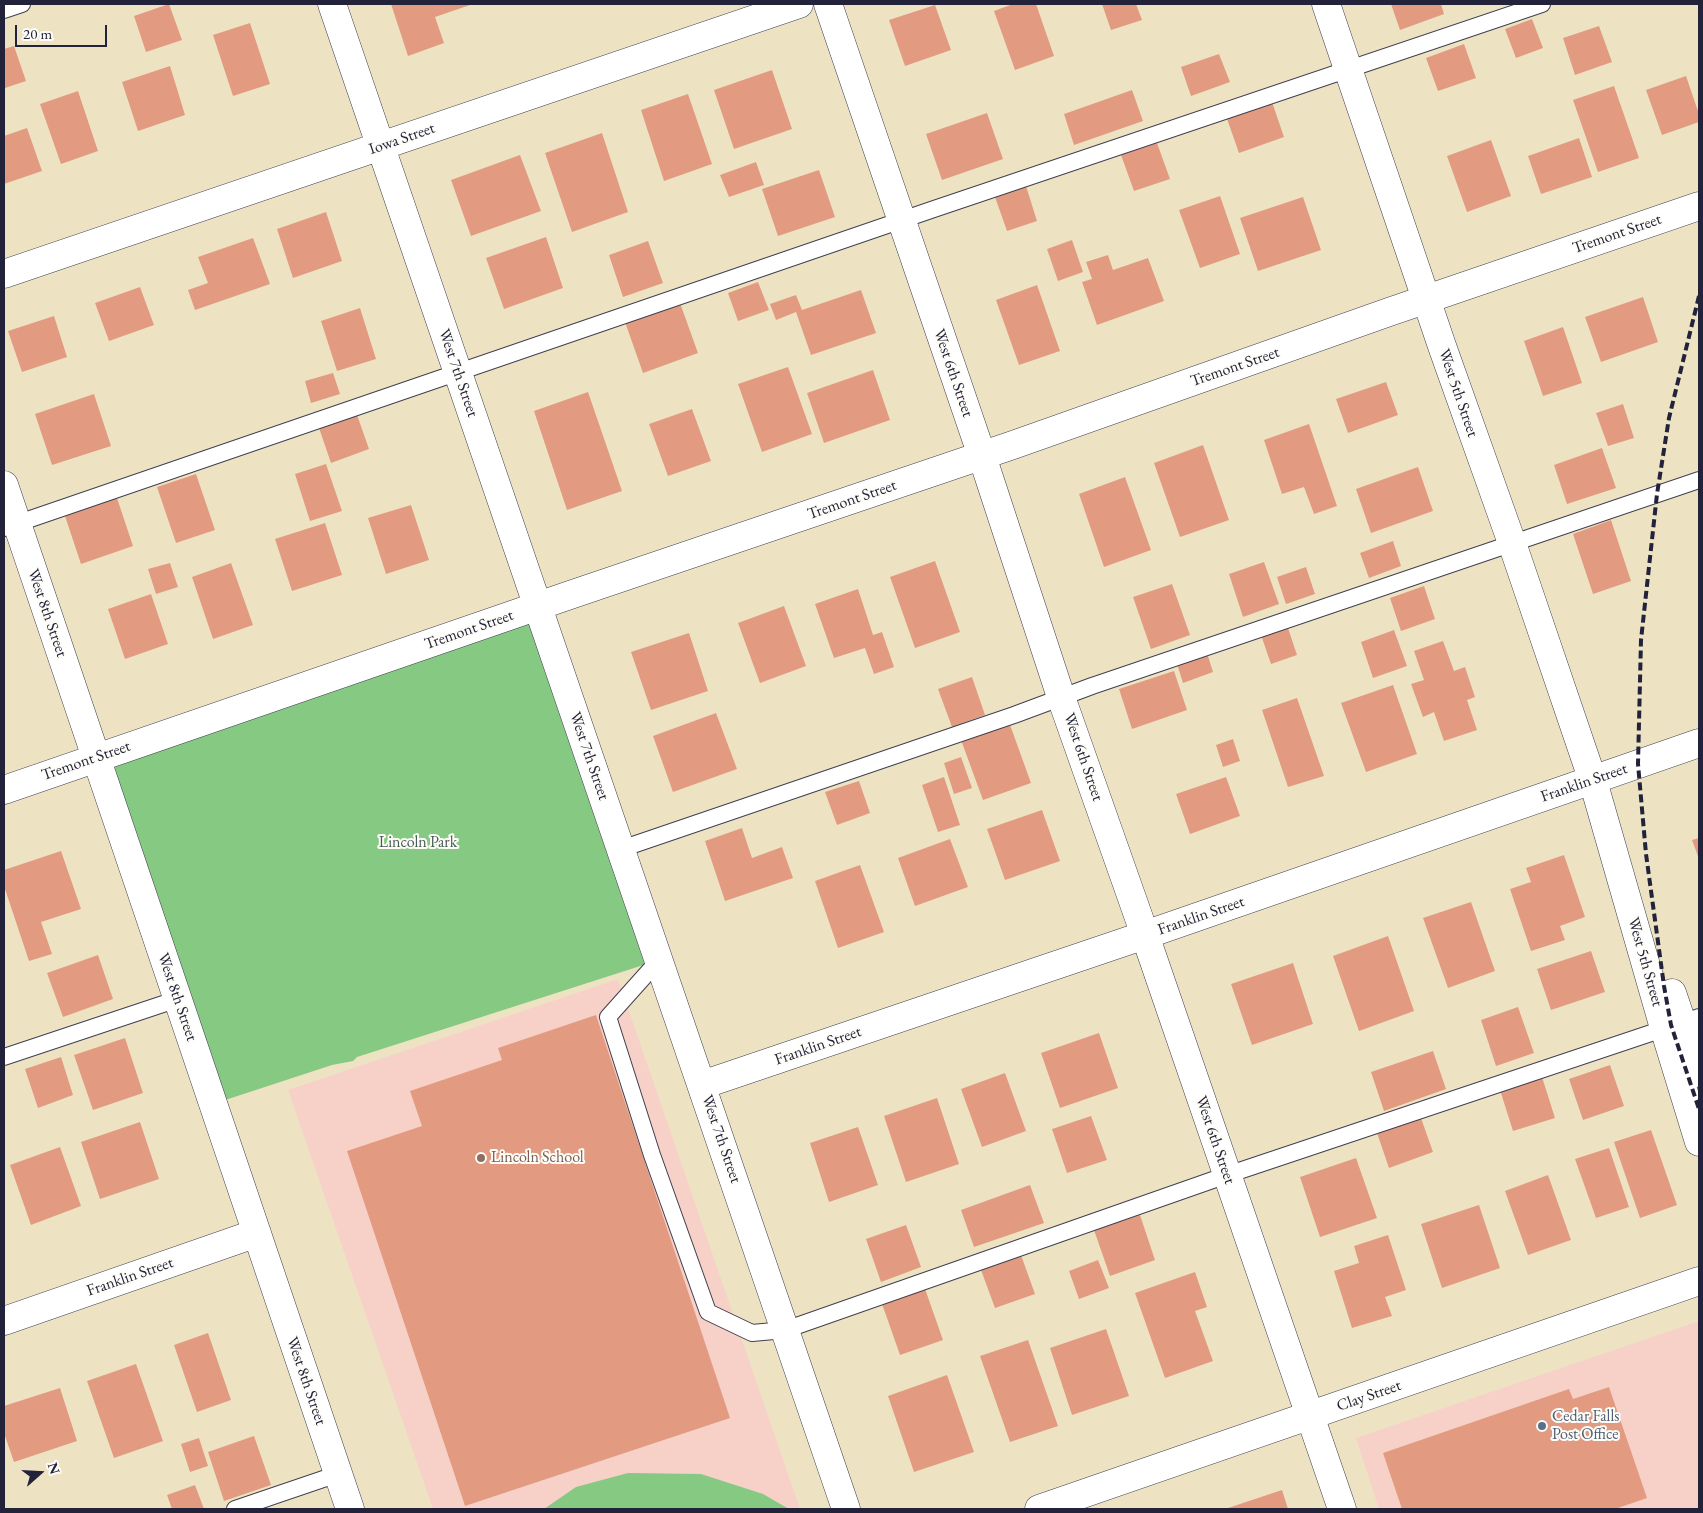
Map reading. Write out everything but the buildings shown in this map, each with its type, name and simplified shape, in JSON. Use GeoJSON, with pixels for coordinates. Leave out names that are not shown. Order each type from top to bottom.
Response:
{"type":"FeatureCollection","features":[{"type":"Feature","properties":{"kind":"street","name":"West 7th Street"},"geometry":{"type":"LineString","coordinates":[[332,4],[846,1509]]}},
{"type":"Feature","properties":{"kind":"street","name":"Iowa Street"},"geometry":{"type":"LineString","coordinates":[[4,274],[799,4]]}},
{"type":"Feature","properties":{"kind":"street","name":"West 6th Street"},"geometry":{"type":"LineString","coordinates":[[828,4],[982,456],[1061,697],[1342,1509]]}},
{"type":"Feature","properties":{"kind":"street","name":"West 5th Street"},"geometry":{"type":"LineString","coordinates":[[1326,4],[1593,780],[1699,1073]]}},
{"type":"Feature","properties":{"kind":"street","name":"Tremont Street"},"geometry":{"type":"LineString","coordinates":[[4,790],[537,606],[982,456],[1427,299],[1699,206]]}},
{"type":"Feature","properties":{"kind":"street","name":"West 8th Street"},"geometry":{"type":"LineString","coordinates":[[4,485],[10,525],[96,758],[350,1509]]}},
{"type":"Feature","properties":{"kind":"street","name":"Franklin Street"},"geometry":{"type":"LineString","coordinates":[[702,1084],[1144,935],[1699,743]]}},
{"type":"Feature","properties":{"kind":"street","name":"West 5th Street"},"geometry":{"type":"LineString","coordinates":[[1682,1022],[1699,1142]]}},
{"type":"Feature","properties":{"kind":"street","name":"Franklin Street"},"geometry":{"type":"LineString","coordinates":[[4,1321],[257,1233]]}},
{"type":"Feature","properties":{"kind":"street","name":"Clay Street"},"geometry":{"type":"LineString","coordinates":[[1039,1509],[1699,1281]]}},
{"type":"Feature","properties":{"kind":"lane"},"geometry":{"type":"LineString","coordinates":[[4,10],[22,4]]}},
{"type":"Feature","properties":{"kind":"lane"},"geometry":{"type":"LineString","coordinates":[[10,525],[1542,4]]}},
{"type":"Feature","properties":{"kind":"lane"},"geometry":{"type":"LineString","coordinates":[[621,849],[1699,480]]}},
{"type":"Feature","properties":{"kind":"lane"},"geometry":{"type":"LineString","coordinates":[[659,960],[608,1017],[652,1155],[708,1312],[752,1333],[785,1330],[1227,1174],[1682,1022]]}},
{"type":"Feature","properties":{"kind":"lane"},"geometry":{"type":"LineString","coordinates":[[4,1058],[178,999]]}},
{"type":"Feature","properties":{"kind":"lane"},"geometry":{"type":"LineString","coordinates":[[235,1509],[338,1474]]}},
{"type":"Feature","properties":{"kind":"shaded area"},"geometry":{"type":"Polygon","coordinates":[[[618,979],[800,1509],[433,1509],[288,1090],[618,979]]]}},
{"type":"Feature","properties":{"kind":"shaded area"},"geometry":{"type":"Polygon","coordinates":[[[1699,1321],[1699,1509],[1379,1509],[1356,1438],[1699,1321]]]}},
{"type":"Feature","properties":{"kind":"green space","name":"Lincoln Park"},"geometry":{"type":"Polygon","coordinates":[[[537,606],[659,960],[357,1057],[353,1061],[332,1065],[213,1104],[96,758],[537,606]]]}},
{"type":"Feature","properties":{"kind":"green space"},"geometry":{"type":"Polygon","coordinates":[[[628,1473],[701,1474],[763,1494],[789,1509],[544,1509],[576,1487],[628,1473]]]}},
{"type":"Feature","properties":{"kind":"railway"},"geometry":{"type":"LineString","coordinates":[[1699,296],[1669,418],[1657,494],[1641,640],[1638,764],[1646,854],[1664,986],[1671,1025],[1699,1109]]}},
{"type":"Feature","properties":{"kind":"place","name":"Lincoln School"},"geometry":{"type":"Point","coordinates":[481,1158]}},
{"type":"Feature","properties":{"kind":"place","name":"Cedar Falls Post Office"},"geometry":{"type":"Point","coordinates":[1542,1426]}}]}
